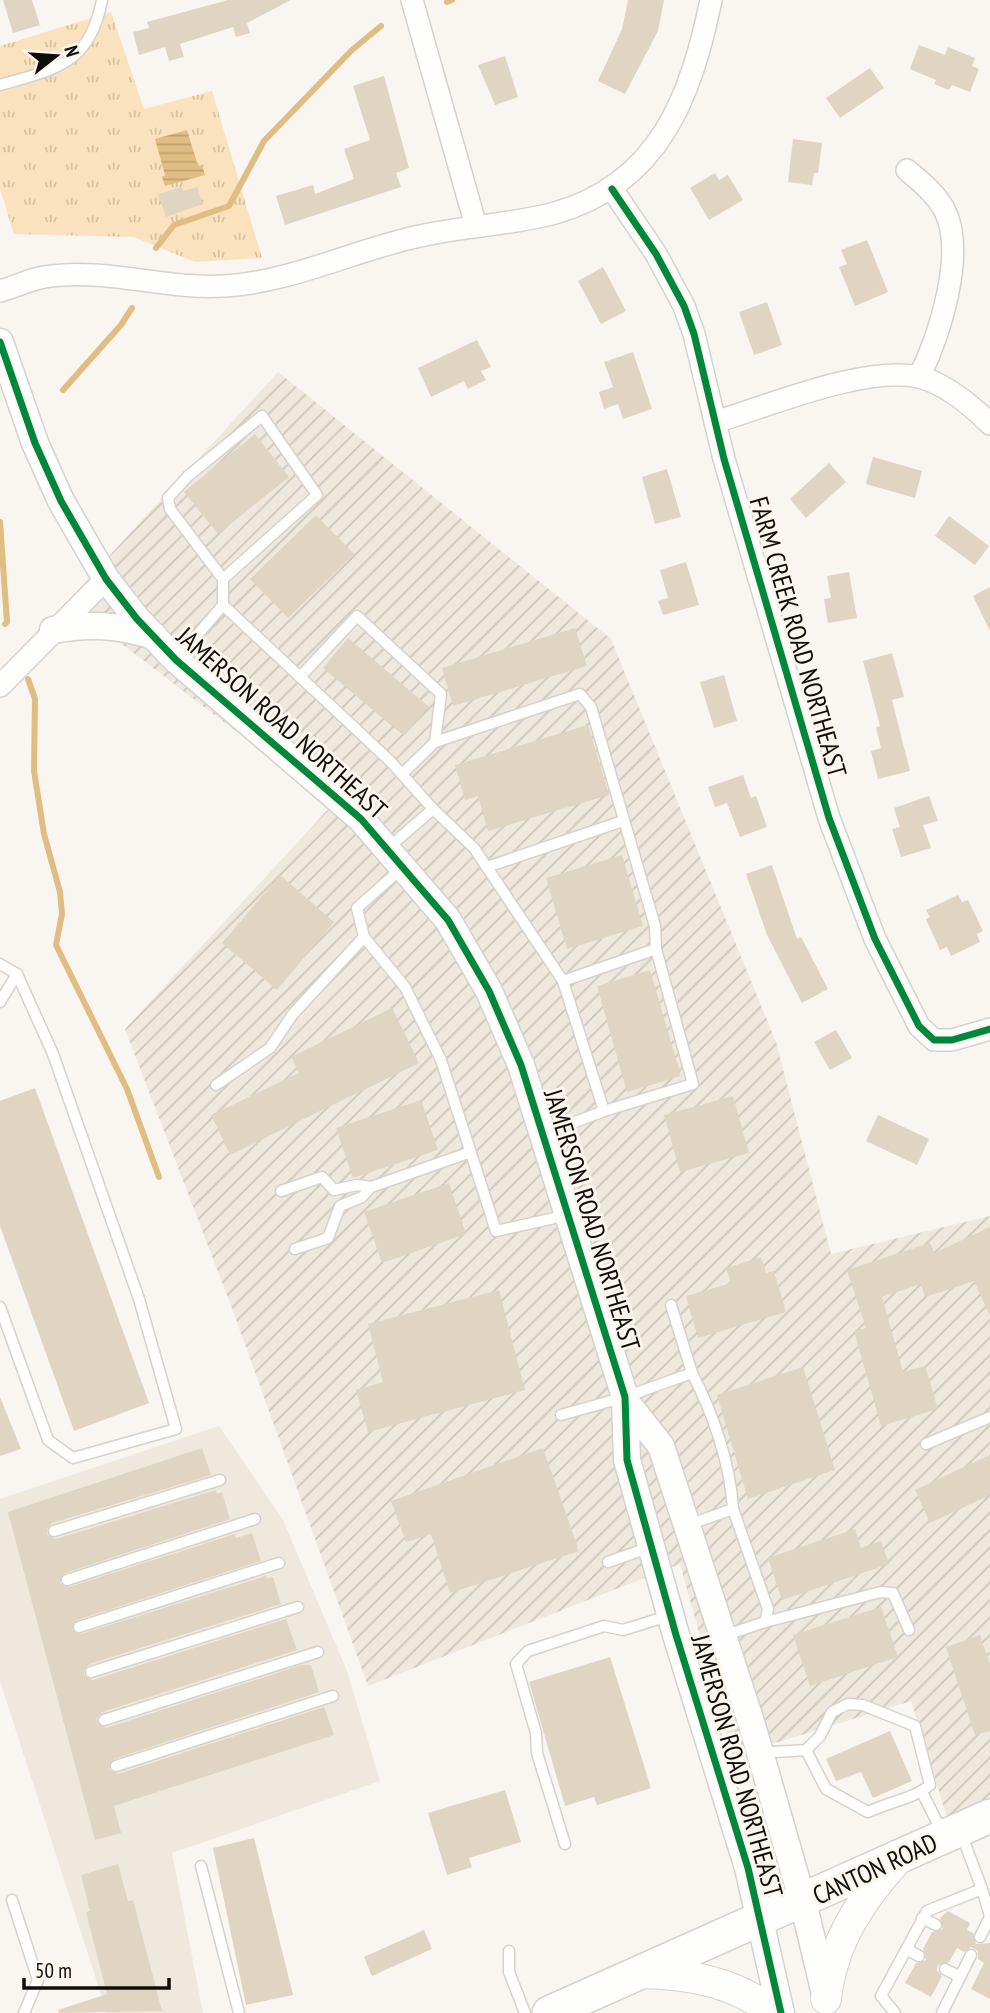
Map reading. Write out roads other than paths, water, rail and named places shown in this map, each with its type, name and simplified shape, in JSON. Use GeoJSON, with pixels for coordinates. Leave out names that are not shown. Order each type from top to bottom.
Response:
{"type":"FeatureCollection","features":[{"type":"Feature","properties":{"kind":"main road","name":"CANTON ROAD"},"geometry":{"type":"LineString","coordinates":[[549,2013],[803,1902],[990,1816]]}},
{"type":"Feature","properties":{"kind":"main road"},"geometry":{"type":"LineString","coordinates":[[828,2006],[829,1977],[849,1923],[899,1858]]}},
{"type":"Feature","properties":{"kind":"main road"},"geometry":{"type":"LineString","coordinates":[[641,1973],[674,1974],[721,1983],[742,1992],[774,2013]]}},
{"type":"Feature","properties":{"kind":"street"},"geometry":{"type":"LineString","coordinates":[[412,0],[477,226]]}},
{"type":"Feature","properties":{"kind":"street"},"geometry":{"type":"LineString","coordinates":[[0,291],[45,276],[105,276],[168,285],[238,284],[277,277],[418,236],[553,213],[584,204],[612,189],[649,152],[682,104],[699,59],[712,0]]}},
{"type":"Feature","properties":{"kind":"street"},"geometry":{"type":"LineString","coordinates":[[907,170],[931,190],[945,211],[951,253],[946,303],[919,377]]}},
{"type":"Feature","properties":{"kind":"street","name":"FARM CREEK ROAD NORTHEAST"},"geometry":{"type":"LineString","coordinates":[[612,189],[656,254],[684,306],[829,818],[875,939],[919,1026],[934,1040],[952,1040],[990,1029]]}},
{"type":"Feature","properties":{"kind":"street","name":"JAMERSON ROAD NORTHEAST"},"geometry":{"type":"LineString","coordinates":[[0,342],[35,443],[61,501],[106,579],[176,660],[327,788],[396,857],[448,920],[489,990],[521,1065],[626,1400],[627,1460],[748,1868],[781,2013]]}},
{"type":"Feature","properties":{"kind":"street"},"geometry":{"type":"LineString","coordinates":[[715,422],[864,379],[919,377],[959,397],[990,424]]}},
{"type":"Feature","properties":{"kind":"street"},"geometry":{"type":"LineString","coordinates":[[0,686],[52,629],[106,579]]}},
{"type":"Feature","properties":{"kind":"street"},"geometry":{"type":"LineString","coordinates":[[52,629],[82,624],[122,626],[154,636]]}},
{"type":"Feature","properties":{"kind":"street","name":"JAMERSON ROAD NORTHEAST"},"geometry":{"type":"LineString","coordinates":[[626,1400],[662,1446],[760,1753],[803,1902],[828,2006]]}},
{"type":"Feature","properties":{"kind":"lane"},"geometry":{"type":"LineString","coordinates":[[0,85],[71,61],[89,42],[102,0]]}},
{"type":"Feature","properties":{"kind":"lane"},"geometry":{"type":"LineString","coordinates":[[176,660],[223,605],[223,579],[170,509],[168,498],[188,476],[262,416],[317,495],[223,579]]}},
{"type":"Feature","properties":{"kind":"lane"},"geometry":{"type":"LineString","coordinates":[[223,605],[402,774],[433,809],[474,848],[564,981],[604,1111]]}},
{"type":"Feature","properties":{"kind":"lane"},"geometry":{"type":"LineString","coordinates":[[300,677],[357,616],[441,694],[435,741]]}},
{"type":"Feature","properties":{"kind":"lane"},"geometry":{"type":"LineString","coordinates":[[402,774],[435,741],[580,694],[591,708],[655,926],[656,949],[693,1084],[604,1111],[544,1134]]}},
{"type":"Feature","properties":{"kind":"lane"},"geometry":{"type":"LineString","coordinates":[[433,809],[357,908],[364,937],[405,987],[440,1060],[468,1153],[496,1231],[569,1215]]}},
{"type":"Feature","properties":{"kind":"lane"},"geometry":{"type":"LineString","coordinates":[[487,867],[623,821]]}},
{"type":"Feature","properties":{"kind":"lane"},"geometry":{"type":"LineString","coordinates":[[216,1085],[270,1048],[293,1014],[364,937]]}},
{"type":"Feature","properties":{"kind":"lane"},"geometry":{"type":"LineString","coordinates":[[564,981],[656,949]]}},
{"type":"Feature","properties":{"kind":"lane"},"geometry":{"type":"LineString","coordinates":[[0,964],[17,974],[53,1054],[139,1299],[176,1429],[73,1458],[48,1440],[0,1307]]}},
{"type":"Feature","properties":{"kind":"lane"},"geometry":{"type":"LineString","coordinates":[[0,1002],[17,974]]}},
{"type":"Feature","properties":{"kind":"lane"},"geometry":{"type":"LineString","coordinates":[[281,1191],[322,1177],[334,1190],[358,1185],[371,1187],[468,1153]]}},
{"type":"Feature","properties":{"kind":"lane"},"geometry":{"type":"LineString","coordinates":[[295,1249],[328,1238],[340,1206],[362,1197],[371,1187]]}},
{"type":"Feature","properties":{"kind":"lane"},"geometry":{"type":"LineString","coordinates":[[671,1305],[692,1373],[705,1398],[732,1487],[733,1508],[768,1609],[765,1622]]}},
{"type":"Feature","properties":{"kind":"lane"},"geometry":{"type":"LineString","coordinates":[[561,1415],[626,1400],[692,1373]]}},
{"type":"Feature","properties":{"kind":"lane"},"geometry":{"type":"LineString","coordinates":[[926,1444],[990,1417]]}},
{"type":"Feature","properties":{"kind":"lane"},"geometry":{"type":"LineString","coordinates":[[54,1531],[220,1480]]}},
{"type":"Feature","properties":{"kind":"lane"},"geometry":{"type":"LineString","coordinates":[[687,1525],[733,1508]]}},
{"type":"Feature","properties":{"kind":"lane"},"geometry":{"type":"LineString","coordinates":[[67,1580],[255,1519]]}},
{"type":"Feature","properties":{"kind":"lane"},"geometry":{"type":"LineString","coordinates":[[608,1562],[651,1548]]}},
{"type":"Feature","properties":{"kind":"lane"},"geometry":{"type":"LineString","coordinates":[[79,1627],[279,1563]]}},
{"type":"Feature","properties":{"kind":"lane"},"geometry":{"type":"LineString","coordinates":[[723,1636],[765,1622],[881,1592],[893,1593],[909,1630]]}},
{"type":"Feature","properties":{"kind":"lane"},"geometry":{"type":"LineString","coordinates":[[91,1672],[298,1607]]}},
{"type":"Feature","properties":{"kind":"lane"},"geometry":{"type":"LineString","coordinates":[[565,1844],[537,1753],[536,1733],[516,1664],[528,1651],[604,1626],[623,1630],[671,1615]]}},
{"type":"Feature","properties":{"kind":"lane"},"geometry":{"type":"LineString","coordinates":[[104,1720],[318,1652]]}},
{"type":"Feature","properties":{"kind":"lane"},"geometry":{"type":"LineString","coordinates":[[116,1766],[332,1696]]}},
{"type":"Feature","properties":{"kind":"lane"},"geometry":{"type":"LineString","coordinates":[[760,1753],[806,1750],[820,1736],[832,1712],[848,1704],[863,1705],[915,1726],[930,1785],[917,1796],[895,1799],[868,1812],[826,1789],[806,1750]]}},
{"type":"Feature","properties":{"kind":"lane"},"geometry":{"type":"LineString","coordinates":[[922,1792],[952,1834],[982,1889],[990,1917],[981,1937]]}},
{"type":"Feature","properties":{"kind":"lane"},"geometry":{"type":"LineString","coordinates":[[201,1866],[239,2013]]}},
{"type":"Feature","properties":{"kind":"lane"},"geometry":{"type":"LineString","coordinates":[[895,2013],[881,1996],[927,1911],[982,1889]]}},
{"type":"Feature","properties":{"kind":"lane"},"geometry":{"type":"LineString","coordinates":[[12,1900],[38,1980],[24,2013]]}},
{"type":"Feature","properties":{"kind":"lane"},"geometry":{"type":"LineString","coordinates":[[922,1919],[936,1925]]}},
{"type":"Feature","properties":{"kind":"lane"},"geometry":{"type":"LineString","coordinates":[[906,1949],[919,1956]]}},
{"type":"Feature","properties":{"kind":"lane"},"geometry":{"type":"LineString","coordinates":[[509,1951],[509,1972],[525,2013]]}},
{"type":"Feature","properties":{"kind":"lane"},"geometry":{"type":"LineString","coordinates":[[942,2013],[971,1955]]}},
{"type":"Feature","properties":{"kind":"lane"},"geometry":{"type":"LineString","coordinates":[[945,1969],[960,1977]]}},
{"type":"Feature","properties":{"kind":"waterway"},"geometry":{"type":"LineString","coordinates":[[447,2],[452,0]]}},
{"type":"Feature","properties":{"kind":"waterway"},"geometry":{"type":"LineString","coordinates":[[156,248],[174,225],[229,206],[264,141],[352,50],[381,26]]}},
{"type":"Feature","properties":{"kind":"waterway"},"geometry":{"type":"LineString","coordinates":[[63,390],[121,325],[132,308]]}},
{"type":"Feature","properties":{"kind":"waterway"},"geometry":{"type":"LineString","coordinates":[[0,522],[5,624]]}},
{"type":"Feature","properties":{"kind":"waterway"},"geometry":{"type":"LineString","coordinates":[[28,679],[35,699],[34,771],[44,834],[60,892],[62,914],[56,945],[127,1089],[159,1177]]}}]}
